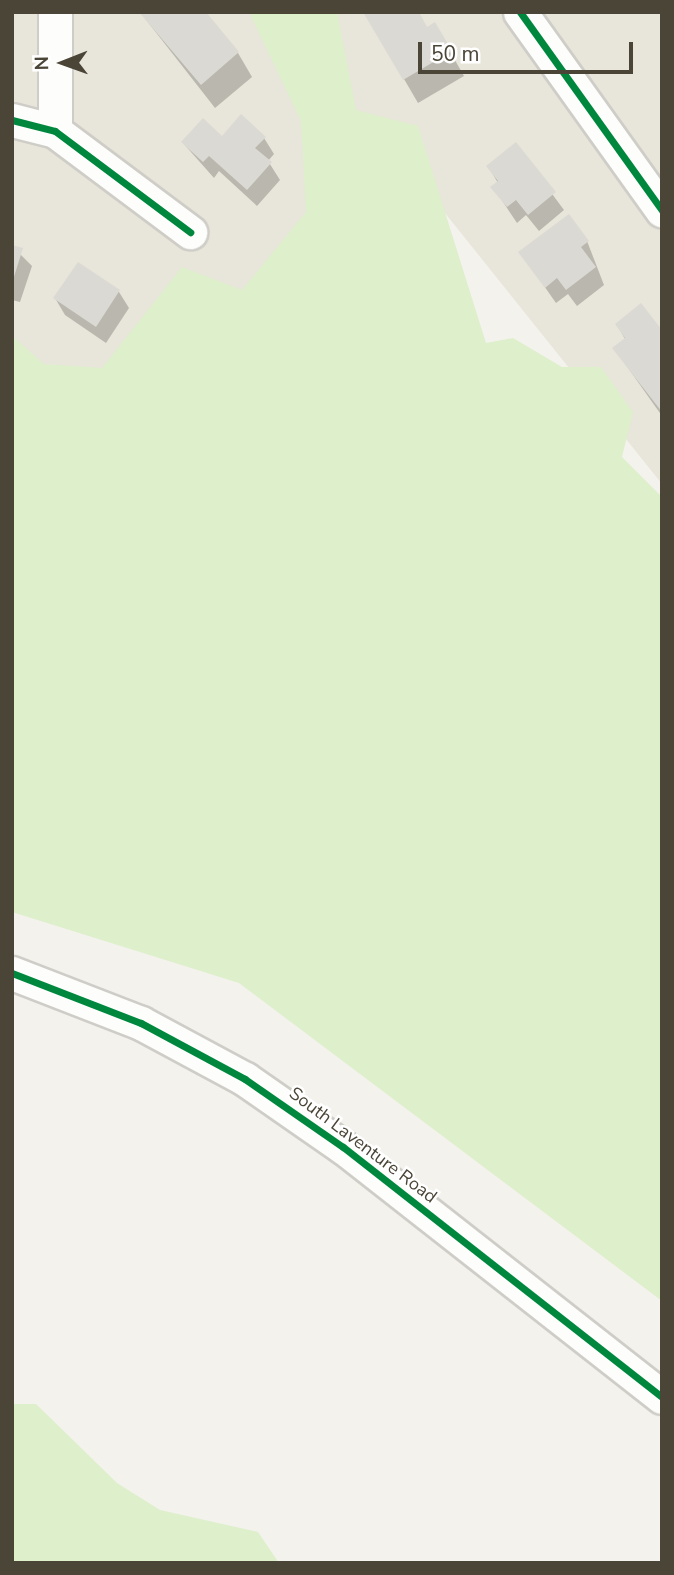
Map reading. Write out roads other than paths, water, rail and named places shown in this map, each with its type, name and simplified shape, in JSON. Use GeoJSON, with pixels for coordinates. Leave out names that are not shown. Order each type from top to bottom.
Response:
{"type":"FeatureCollection","features":[{"type":"Feature","properties":{"kind":"street"},"geometry":{"type":"LineString","coordinates":[[55,12],[55,131]]}},
{"type":"Feature","properties":{"kind":"street"},"geometry":{"type":"LineString","coordinates":[[520,12],[662,211]]}},
{"type":"Feature","properties":{"kind":"street"},"geometry":{"type":"LineString","coordinates":[[12,120],[55,131],[190,232]]}},
{"type":"Feature","properties":{"kind":"street","name":"South Laventure Road"},"geometry":{"type":"LineString","coordinates":[[12,973],[141,1023],[245,1079],[343,1147],[662,1397]]}}]}
